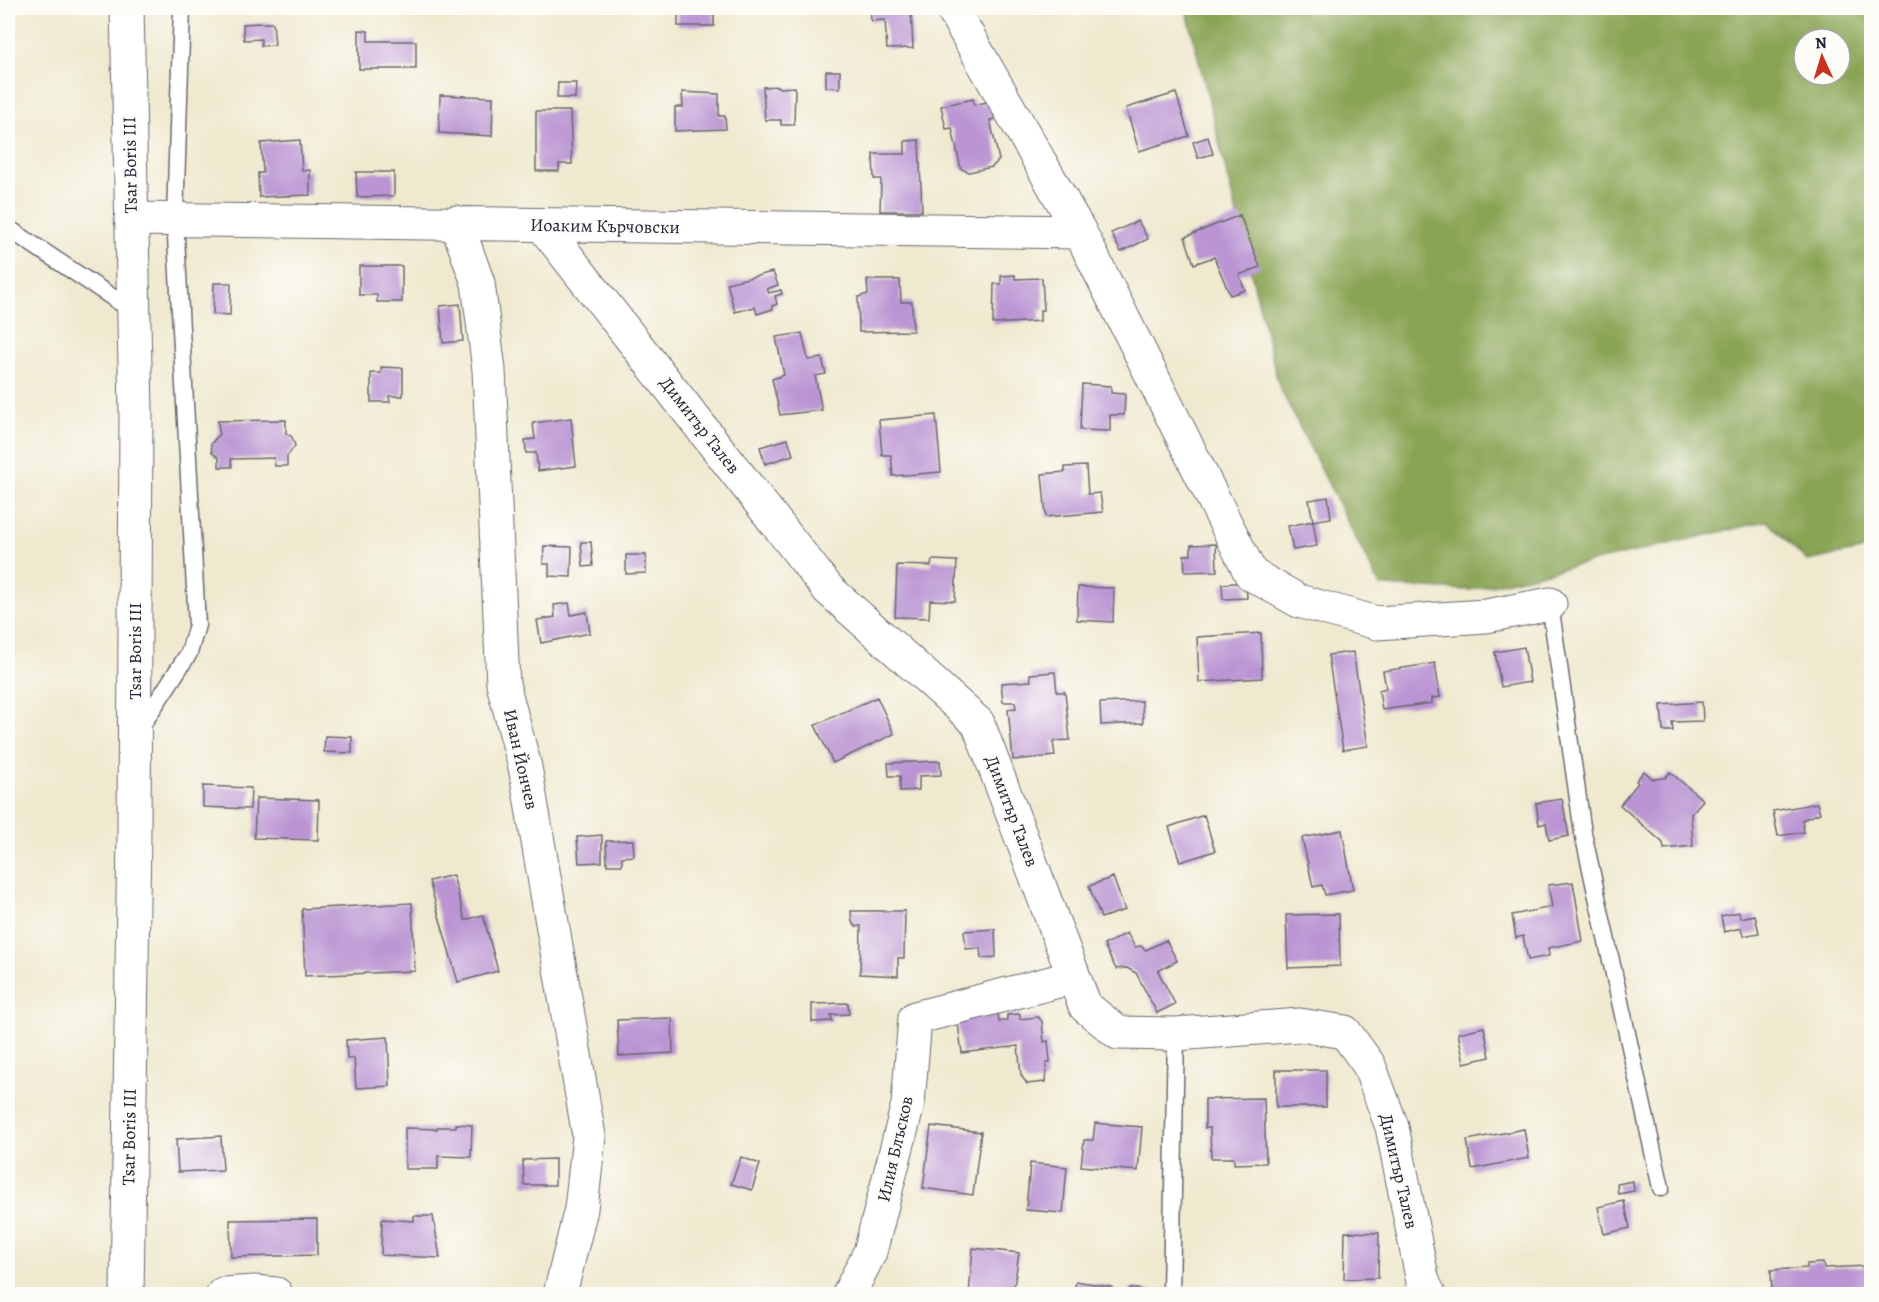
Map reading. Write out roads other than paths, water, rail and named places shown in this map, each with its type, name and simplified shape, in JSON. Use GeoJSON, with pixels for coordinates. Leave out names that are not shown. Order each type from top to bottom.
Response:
{"type":"FeatureCollection","features":[{"type":"Feature","properties":{"kind":"street","name":"Tsar Boris III"},"geometry":{"type":"LineString","coordinates":[[127,8],[136,411],[135,736],[127,1294]]}},
{"type":"Feature","properties":{"kind":"street"},"geometry":{"type":"LineString","coordinates":[[952,8],[1080,232],[1251,574],[1299,601],[1377,623],[1486,616],[1550,604]]}},
{"type":"Feature","properties":{"kind":"street","name":"Иоаким Кърчовски"},"geometry":{"type":"LineString","coordinates":[[131,219],[1080,232]]}},
{"type":"Feature","properties":{"kind":"street","name":"Иван Йончев"},"geometry":{"type":"LineString","coordinates":[[456,222],[478,283],[489,370],[502,684],[525,767],[589,1136],[581,1209],[560,1294]]}},
{"type":"Feature","properties":{"kind":"street","name":"Димитър Талев"},"geometry":{"type":"LineString","coordinates":[[543,226],[828,589],[978,723],[1085,1006],[1118,1032],[1176,1034],[1300,1025],[1345,1032],[1370,1065],[1392,1127],[1423,1282],[1429,1294]]}},
{"type":"Feature","properties":{"kind":"street","name":"Илия Блъсков"},"geometry":{"type":"LineString","coordinates":[[849,1294],[870,1252],[908,1104],[915,1018],[1074,977]]}},
{"type":"Feature","properties":{"kind":"street"},"geometry":{"type":"LineString","coordinates":[[223,1294],[255,1292],[276,1294]]}},
{"type":"Feature","properties":{"kind":"lane"},"geometry":{"type":"LineString","coordinates":[[135,736],[189,653],[197,625],[175,218],[182,8]]}},
{"type":"Feature","properties":{"kind":"lane"},"geometry":{"type":"LineString","coordinates":[[8,228],[133,311]]}},
{"type":"Feature","properties":{"kind":"lane"},"geometry":{"type":"LineString","coordinates":[[1550,604],[1582,833],[1661,1188]]}},
{"type":"Feature","properties":{"kind":"lane"},"geometry":{"type":"LineString","coordinates":[[1171,1293],[1176,1034]]}}]}
